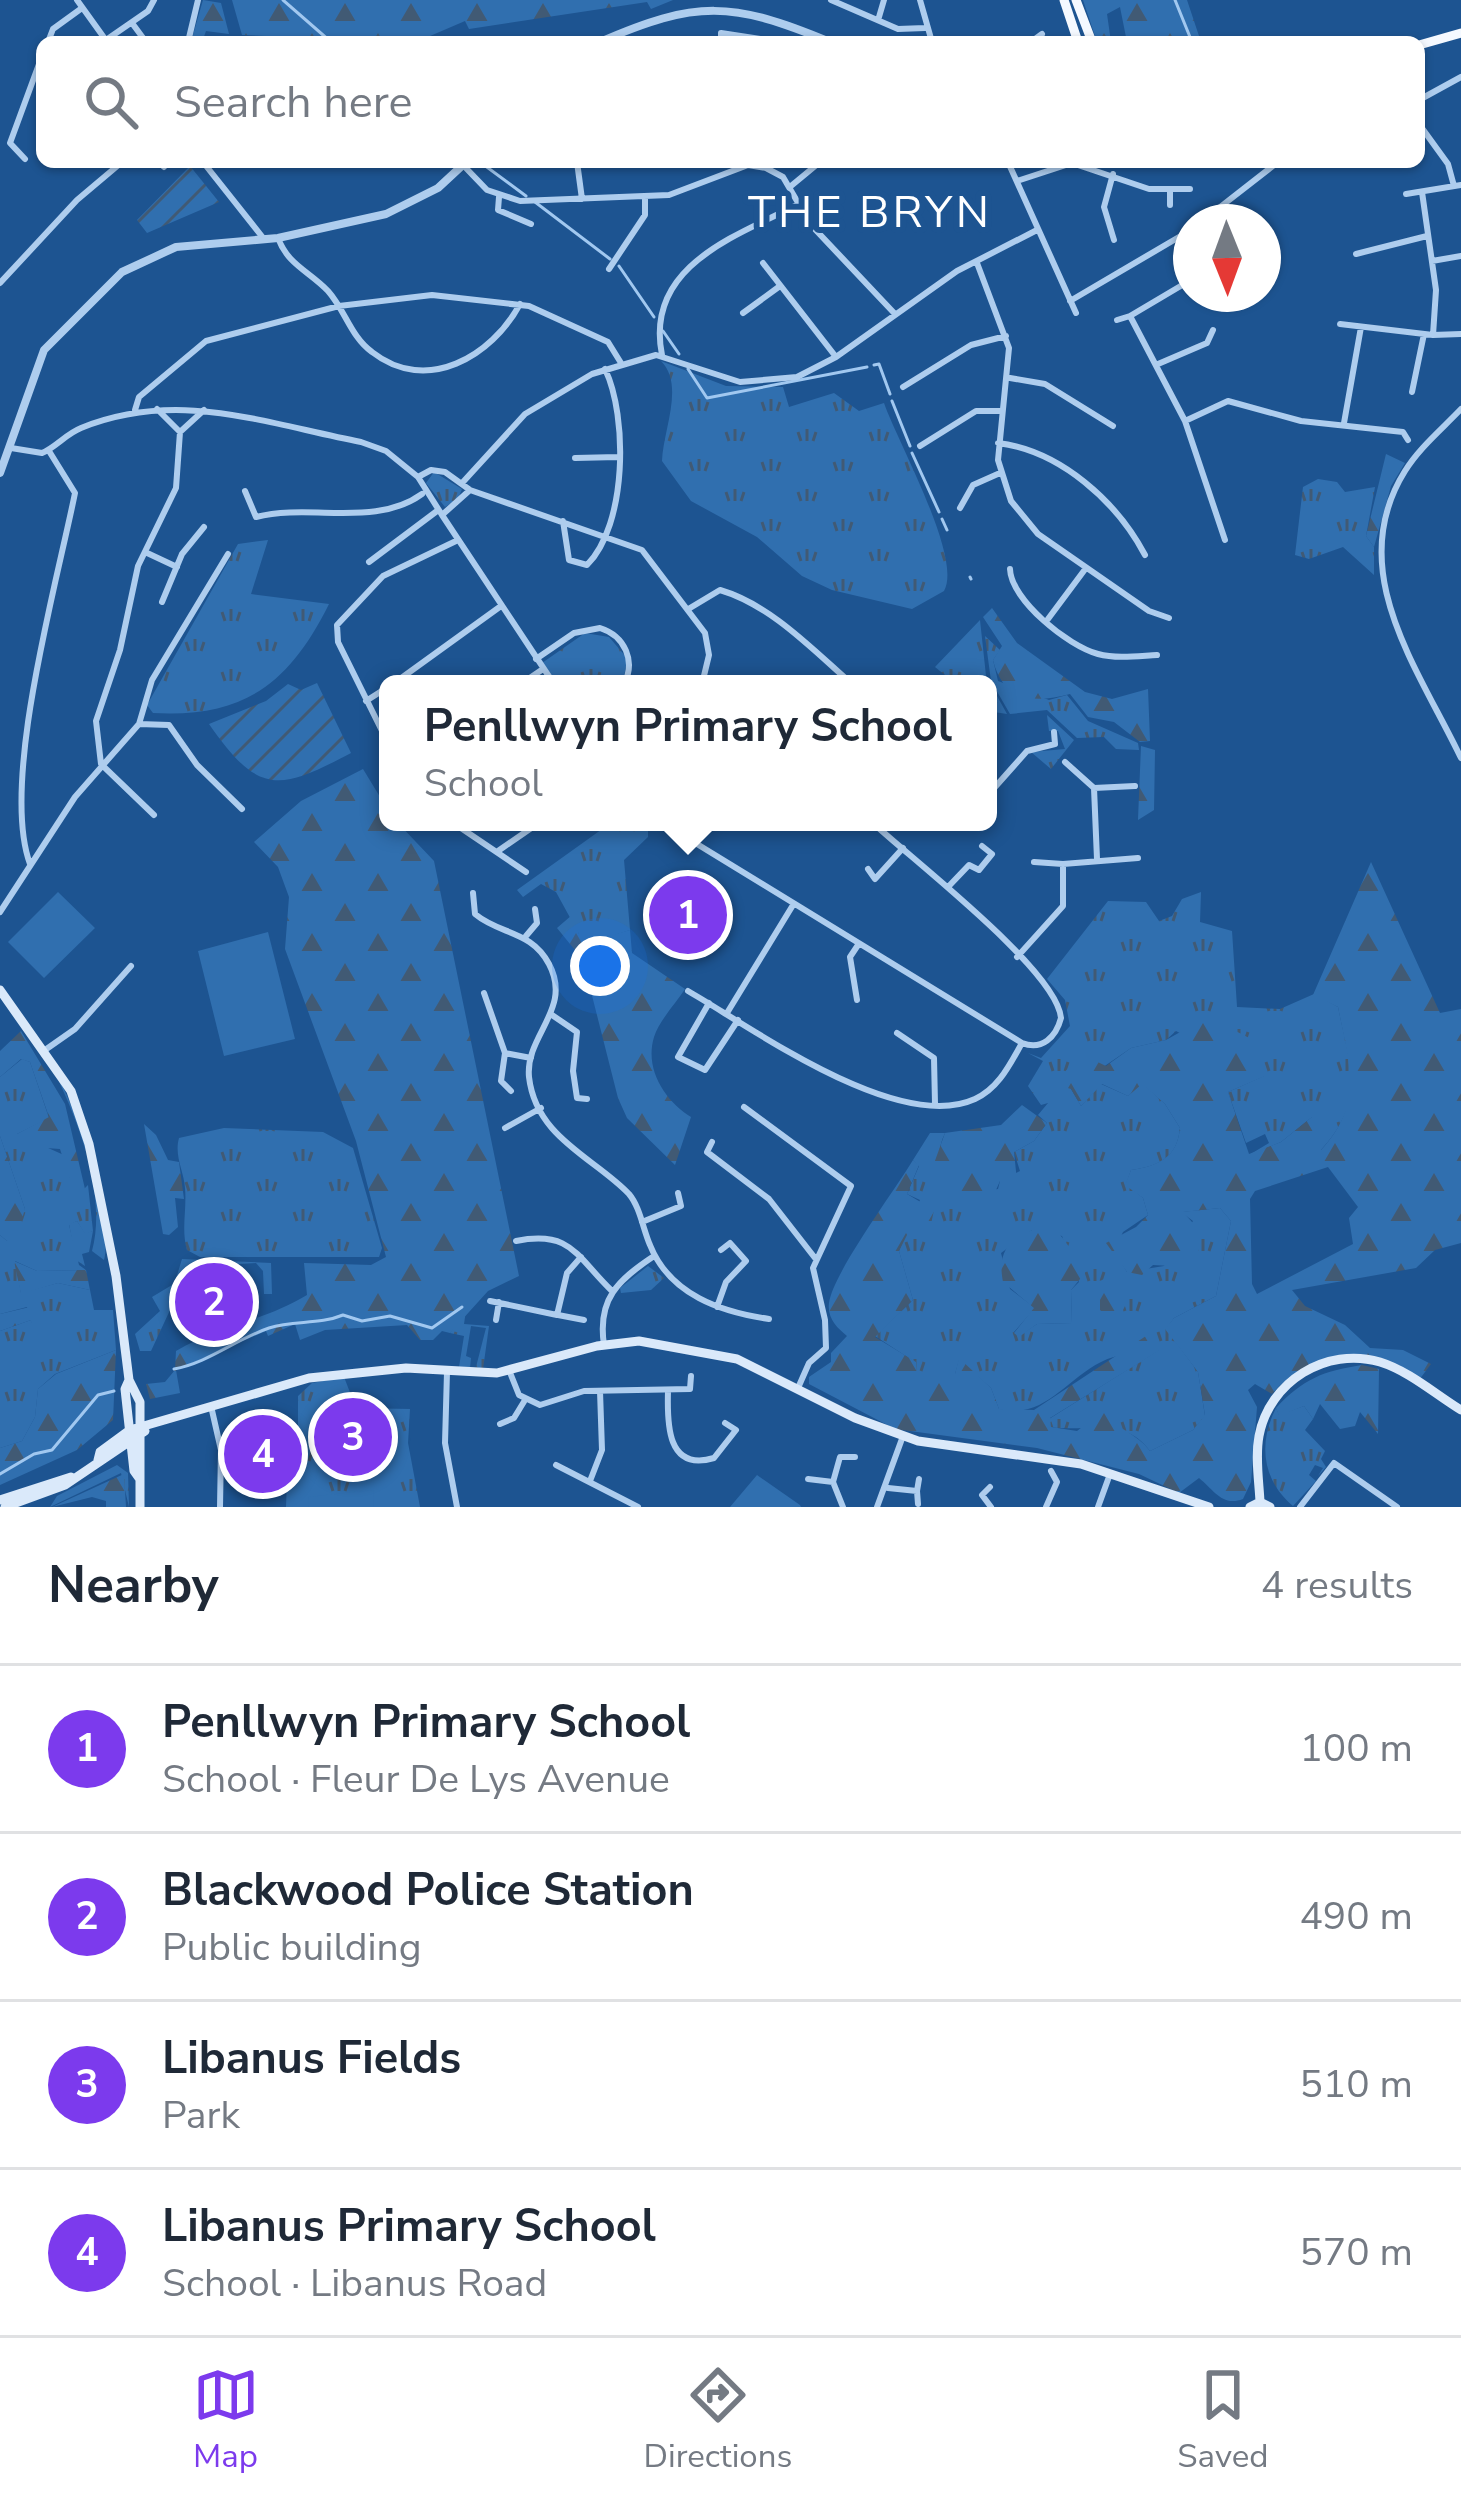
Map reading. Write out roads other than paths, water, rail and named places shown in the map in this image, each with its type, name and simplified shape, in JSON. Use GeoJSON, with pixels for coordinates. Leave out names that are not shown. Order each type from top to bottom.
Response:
{"type":"FeatureCollection","features":[{"type":"Feature","properties":{"kind":"main road"},"geometry":{"type":"LineString","coordinates":[[1064,0],[1076,36]]}},
{"type":"Feature","properties":{"kind":"main road"},"geometry":{"type":"LineString","coordinates":[[1076,0],[1090,36]]}},
{"type":"Feature","properties":{"kind":"main road"},"geometry":{"type":"LineString","coordinates":[[1425,43],[1461,33]]}},
{"type":"Feature","properties":{"kind":"main road"},"geometry":{"type":"LineString","coordinates":[[0,990],[71,1091],[89,1144],[116,1276],[129,1379],[137,1397],[144,1472],[136,1473]]}},
{"type":"Feature","properties":{"kind":"main road"},"geometry":{"type":"LineString","coordinates":[[103,1460],[100,1452],[138,1432],[309,1378],[406,1368],[509,1370],[604,1345],[640,1341],[694,1347],[737,1359],[903,1436],[1046,1456],[1209,1507]]}},
{"type":"Feature","properties":{"kind":"main road"},"geometry":{"type":"LineString","coordinates":[[1255,1506],[1258,1440],[1266,1413],[1286,1384],[1315,1366],[1352,1358],[1379,1362],[1461,1410]]}},
{"type":"Feature","properties":{"kind":"main road"},"geometry":{"type":"LineString","coordinates":[[129,1379],[125,1389],[138,1432]]}},
{"type":"Feature","properties":{"kind":"main road"},"geometry":{"type":"LineString","coordinates":[[3,1504],[103,1460],[123,1460],[136,1473],[140,1507]]}},
{"type":"Feature","properties":{"kind":"street"},"geometry":{"type":"LineString","coordinates":[[113,36],[154,0]]}},
{"type":"Feature","properties":{"kind":"street"},"geometry":{"type":"LineString","coordinates":[[189,36],[198,0]]}},
{"type":"Feature","properties":{"kind":"street"},"geometry":{"type":"LineString","coordinates":[[831,0],[898,29],[925,28]]}},
{"type":"Feature","properties":{"kind":"street"},"geometry":{"type":"LineString","coordinates":[[879,17],[884,0]]}},
{"type":"Feature","properties":{"kind":"street"},"geometry":{"type":"LineString","coordinates":[[920,0],[929,36]]}},
{"type":"Feature","properties":{"kind":"street"},"geometry":{"type":"LineString","coordinates":[[611,36],[665,8],[717,1],[813,36]]}},
{"type":"Feature","properties":{"kind":"street"},"geometry":{"type":"LineString","coordinates":[[50,36],[80,4],[102,36]]}},
{"type":"Feature","properties":{"kind":"street"},"geometry":{"type":"LineString","coordinates":[[132,22],[142,36]]}},
{"type":"Feature","properties":{"kind":"street"},"geometry":{"type":"LineString","coordinates":[[25,159],[10,142],[36,71]]}},
{"type":"Feature","properties":{"kind":"street"},"geometry":{"type":"LineString","coordinates":[[1425,97],[1461,77]]}},
{"type":"Feature","properties":{"kind":"street"},"geometry":{"type":"LineString","coordinates":[[32,81],[36,85]]}},
{"type":"Feature","properties":{"kind":"street"},"geometry":{"type":"LineString","coordinates":[[1406,194],[1457,185],[1425,132]]}},
{"type":"Feature","properties":{"kind":"street"},"geometry":{"type":"LineString","coordinates":[[0,283],[29,247],[115,168]]}},
{"type":"Feature","properties":{"kind":"street"},"geometry":{"type":"LineString","coordinates":[[208,168],[264,239]]}},
{"type":"Feature","properties":{"kind":"street"},"geometry":{"type":"LineString","coordinates":[[0,473],[44,350],[122,272],[176,248],[278,238],[386,214],[430,194],[459,168]]}},
{"type":"Feature","properties":{"kind":"street"},"geometry":{"type":"LineString","coordinates":[[468,168],[499,196],[582,199],[669,195],[727,168]]}},
{"type":"Feature","properties":{"kind":"street"},"geometry":{"type":"LineString","coordinates":[[578,168],[582,199]]}},
{"type":"Feature","properties":{"kind":"street"},"geometry":{"type":"LineString","coordinates":[[758,168],[790,186],[811,225],[896,314]]}},
{"type":"Feature","properties":{"kind":"street"},"geometry":{"type":"LineString","coordinates":[[790,186],[812,168]]}},
{"type":"Feature","properties":{"kind":"street"},"geometry":{"type":"LineString","coordinates":[[1011,168],[1076,313]]}},
{"type":"Feature","properties":{"kind":"street"},"geometry":{"type":"LineString","coordinates":[[1017,182],[1052,168]]}},
{"type":"Feature","properties":{"kind":"street"},"geometry":{"type":"LineString","coordinates":[[1087,168],[1149,189],[1190,189]]}},
{"type":"Feature","properties":{"kind":"street"},"geometry":{"type":"LineString","coordinates":[[1224,204],[1270,168]]}},
{"type":"Feature","properties":{"kind":"street"},"geometry":{"type":"LineString","coordinates":[[1113,174],[1104,206],[1114,240]]}},
{"type":"Feature","properties":{"kind":"street"},"geometry":{"type":"LineString","coordinates":[[1170,189],[1170,206]]}},
{"type":"Feature","properties":{"kind":"street"},"geometry":{"type":"LineString","coordinates":[[1412,392],[1428,335],[1432,261],[1422,192]]}},
{"type":"Feature","properties":{"kind":"street"},"geometry":{"type":"LineString","coordinates":[[499,196],[498,210],[531,224]]}},
{"type":"Feature","properties":{"kind":"street"},"geometry":{"type":"LineString","coordinates":[[609,269],[645,215],[645,197]]}},
{"type":"Feature","properties":{"kind":"street"},"geometry":{"type":"LineString","coordinates":[[662,355],[656,329],[687,264],[800,204]]}},
{"type":"Feature","properties":{"kind":"street"},"geometry":{"type":"LineString","coordinates":[[464,482],[524,414],[605,369],[662,355],[722,378],[758,383],[797,377],[836,358],[976,262],[1036,230]]}},
{"type":"Feature","properties":{"kind":"street"},"geometry":{"type":"LineString","coordinates":[[1356,254],[1427,236]]}},
{"type":"Feature","properties":{"kind":"street"},"geometry":{"type":"LineString","coordinates":[[278,238],[285,257],[339,306],[371,352],[412,368],[461,363],[488,349],[520,304]]}},
{"type":"Feature","properties":{"kind":"street"},"geometry":{"type":"LineString","coordinates":[[1070,301],[1173,241]]}},
{"type":"Feature","properties":{"kind":"street"},"geometry":{"type":"LineString","coordinates":[[1432,261],[1461,256]]}},
{"type":"Feature","properties":{"kind":"street"},"geometry":{"type":"LineString","coordinates":[[976,262],[1007,336],[1009,378],[998,443],[1001,472],[1028,526],[1149,611],[1169,618]]}},
{"type":"Feature","properties":{"kind":"street"},"geometry":{"type":"LineString","coordinates":[[763,263],[836,358]]}},
{"type":"Feature","properties":{"kind":"street"},"geometry":{"type":"LineString","coordinates":[[743,313],[780,286]]}},
{"type":"Feature","properties":{"kind":"street"},"geometry":{"type":"LineString","coordinates":[[1117,320],[1173,291]]}},
{"type":"Feature","properties":{"kind":"street"},"geometry":{"type":"LineString","coordinates":[[135,410],[140,397],[201,344],[339,306],[432,296],[520,304],[608,342],[621,363]]}},
{"type":"Feature","properties":{"kind":"street"},"geometry":{"type":"LineString","coordinates":[[1130,316],[1185,421],[1225,540]]}},
{"type":"Feature","properties":{"kind":"street"},"geometry":{"type":"LineString","coordinates":[[1340,324],[1428,335],[1461,334]]}},
{"type":"Feature","properties":{"kind":"street"},"geometry":{"type":"LineString","coordinates":[[1344,424],[1361,327]]}},
{"type":"Feature","properties":{"kind":"street"},"geometry":{"type":"LineString","coordinates":[[1158,364],[1207,343],[1213,330]]}},
{"type":"Feature","properties":{"kind":"street"},"geometry":{"type":"LineString","coordinates":[[903,387],[957,351],[1007,336]]}},
{"type":"Feature","properties":{"kind":"street"},"geometry":{"type":"LineString","coordinates":[[1207,343],[1212,353]]}},
{"type":"Feature","properties":{"kind":"street"},"geometry":{"type":"LineString","coordinates":[[563,520],[569,560],[587,565],[608,535],[618,457],[620,404],[605,369]]}},
{"type":"Feature","properties":{"kind":"street"},"geometry":{"type":"LineString","coordinates":[[1009,378],[1045,384],[1113,426]]}},
{"type":"Feature","properties":{"kind":"street"},"geometry":{"type":"LineString","coordinates":[[1185,421],[1228,401],[1301,421],[1403,432],[1408,440]]}},
{"type":"Feature","properties":{"kind":"street"},"geometry":{"type":"LineString","coordinates":[[11,448],[49,451],[75,430],[156,407],[204,410],[386,451],[418,477],[424,493],[547,675]]}},
{"type":"Feature","properties":{"kind":"street"},"geometry":{"type":"LineString","coordinates":[[156,407],[180,432]]}},
{"type":"Feature","properties":{"kind":"street"},"geometry":{"type":"LineString","coordinates":[[1461,409],[1407,468],[1390,500],[1379,556],[1391,616],[1461,758]]}},
{"type":"Feature","properties":{"kind":"street"},"geometry":{"type":"LineString","coordinates":[[154,815],[101,764],[96,721],[146,552],[176,488],[180,432],[204,410]]}},
{"type":"Feature","properties":{"kind":"street"},"geometry":{"type":"LineString","coordinates":[[920,446],[976,411],[1003,412]]}},
{"type":"Feature","properties":{"kind":"street"},"geometry":{"type":"LineString","coordinates":[[998,443],[1029,449],[1112,503],[1145,555]]}},
{"type":"Feature","properties":{"kind":"street"},"geometry":{"type":"LineString","coordinates":[[26,660],[75,493],[49,451]]}},
{"type":"Feature","properties":{"kind":"street"},"geometry":{"type":"LineString","coordinates":[[575,458],[618,457]]}},
{"type":"Feature","properties":{"kind":"street"},"geometry":{"type":"LineString","coordinates":[[418,477],[436,470],[464,482],[470,490],[608,535],[649,556],[705,633],[709,655],[704,675]]}},
{"type":"Feature","properties":{"kind":"street"},"geometry":{"type":"LineString","coordinates":[[960,508],[973,485],[1001,472]]}},
{"type":"Feature","properties":{"kind":"street"},"geometry":{"type":"LineString","coordinates":[[369,562],[470,490]]}},
{"type":"Feature","properties":{"kind":"street"},"geometry":{"type":"LineString","coordinates":[[245,491],[256,517],[283,510],[397,511],[424,493]]}},
{"type":"Feature","properties":{"kind":"street"},"geometry":{"type":"LineString","coordinates":[[162,602],[177,567],[204,527]]}},
{"type":"Feature","properties":{"kind":"street"},"geometry":{"type":"LineString","coordinates":[[379,726],[336,631],[383,576],[456,541]]}},
{"type":"Feature","properties":{"kind":"street"},"geometry":{"type":"LineString","coordinates":[[146,552],[177,567]]}},
{"type":"Feature","properties":{"kind":"street"},"geometry":{"type":"LineString","coordinates":[[0,912],[101,764],[139,724],[152,680],[228,554]]}},
{"type":"Feature","properties":{"kind":"street"},"geometry":{"type":"LineString","coordinates":[[1010,568],[1010,590],[1092,652],[1157,655]]}},
{"type":"Feature","properties":{"kind":"street"},"geometry":{"type":"LineString","coordinates":[[1048,619],[1086,568]]}},
{"type":"Feature","properties":{"kind":"street"},"geometry":{"type":"LineString","coordinates":[[690,608],[710,592],[739,595],[793,632],[842,675]]}},
{"type":"Feature","properties":{"kind":"street"},"geometry":{"type":"LineString","coordinates":[[405,675],[501,606]]}},
{"type":"Feature","properties":{"kind":"street"},"geometry":{"type":"LineString","coordinates":[[536,659],[574,632],[600,628],[624,646],[626,675]]}},
{"type":"Feature","properties":{"kind":"street"},"geometry":{"type":"LineString","coordinates":[[534,675],[543,669]]}},
{"type":"Feature","properties":{"kind":"street"},"geometry":{"type":"LineString","coordinates":[[366,701],[379,693]]}},
{"type":"Feature","properties":{"kind":"street"},"geometry":{"type":"LineString","coordinates":[[139,724],[169,725],[197,765],[242,809]]}},
{"type":"Feature","properties":{"kind":"street"},"geometry":{"type":"LineString","coordinates":[[1054,732],[1054,744],[1064,759],[1094,788],[1097,860]]}},
{"type":"Feature","properties":{"kind":"street"},"geometry":{"type":"LineString","coordinates":[[997,785],[1027,752],[1054,744]]}},
{"type":"Feature","properties":{"kind":"street"},"geometry":{"type":"LineString","coordinates":[[1094,788],[1135,786]]}},
{"type":"Feature","properties":{"kind":"street"},"geometry":{"type":"LineString","coordinates":[[11,811],[30,864]]}},
{"type":"Feature","properties":{"kind":"street"},"geometry":{"type":"LineString","coordinates":[[466,831],[526,872]]}},
{"type":"Feature","properties":{"kind":"street"},"geometry":{"type":"LineString","coordinates":[[498,851],[527,831]]}},
{"type":"Feature","properties":{"kind":"street"},"geometry":{"type":"LineString","coordinates":[[675,831],[1022,1043],[1037,1046],[1054,1034],[1060,1010],[1054,995],[949,887],[883,831]]}},
{"type":"Feature","properties":{"kind":"street"},"geometry":{"type":"LineString","coordinates":[[949,887],[969,866],[979,870],[992,854],[982,846]]}},
{"type":"Feature","properties":{"kind":"street"},"geometry":{"type":"LineString","coordinates":[[868,869],[875,879],[903,848]]}},
{"type":"Feature","properties":{"kind":"street"},"geometry":{"type":"LineString","coordinates":[[1034,862],[1063,865],[1138,858]]}},
{"type":"Feature","properties":{"kind":"street"},"geometry":{"type":"LineString","coordinates":[[1017,957],[1063,906],[1063,865]]}},
{"type":"Feature","properties":{"kind":"street"},"geometry":{"type":"LineString","coordinates":[[460,902],[472,898],[484,921],[526,936],[553,973],[552,1016],[531,1058],[529,1079],[541,1108],[577,1156],[629,1195],[654,1256],[685,1290],[716,1307],[769,1319]]}},
{"type":"Feature","properties":{"kind":"street"},"geometry":{"type":"LineString","coordinates":[[727,1013],[793,905]]}},
{"type":"Feature","properties":{"kind":"street"},"geometry":{"type":"LineString","coordinates":[[526,936],[541,925],[535,909]]}},
{"type":"Feature","properties":{"kind":"street"},"geometry":{"type":"LineString","coordinates":[[857,1000],[850,957],[858,945]]}},
{"type":"Feature","properties":{"kind":"street"},"geometry":{"type":"LineString","coordinates":[[45,1050],[75,1029],[131,967]]}},
{"type":"Feature","properties":{"kind":"street"},"geometry":{"type":"LineString","coordinates":[[482,990],[505,1053],[500,1065],[503,1090]]}},
{"type":"Feature","properties":{"kind":"street"},"geometry":{"type":"LineString","coordinates":[[688,991],[866,1094],[935,1104],[964,1103],[982,1095],[1022,1043]]}},
{"type":"Feature","properties":{"kind":"street"},"geometry":{"type":"LineString","coordinates":[[709,1003],[678,1058],[688,1066],[705,1070],[738,1020]]}},
{"type":"Feature","properties":{"kind":"street"},"geometry":{"type":"LineString","coordinates":[[552,1016],[577,1032],[574,1082],[577,1098],[586,1099]]}},
{"type":"Feature","properties":{"kind":"street"},"geometry":{"type":"LineString","coordinates":[[896,1033],[934,1058],[935,1104]]}},
{"type":"Feature","properties":{"kind":"street"},"geometry":{"type":"LineString","coordinates":[[505,1053],[531,1058]]}},
{"type":"Feature","properties":{"kind":"street"},"geometry":{"type":"LineString","coordinates":[[744,1107],[851,1186],[816,1259],[814,1286],[825,1320],[826,1348],[809,1363],[796,1390]]}},
{"type":"Feature","properties":{"kind":"street"},"geometry":{"type":"LineString","coordinates":[[518,1136],[508,1126],[541,1108]]}},
{"type":"Feature","properties":{"kind":"street"},"geometry":{"type":"LineString","coordinates":[[712,1142],[707,1153],[769,1199],[816,1259]]}},
{"type":"Feature","properties":{"kind":"street"},"geometry":{"type":"LineString","coordinates":[[642,1222],[681,1206],[678,1193]]}},
{"type":"Feature","properties":{"kind":"street"},"geometry":{"type":"LineString","coordinates":[[533,1226],[535,1237]]}},
{"type":"Feature","properties":{"kind":"street"},"geometry":{"type":"LineString","coordinates":[[516,1241],[563,1240],[611,1290]]}},
{"type":"Feature","properties":{"kind":"street"},"geometry":{"type":"LineString","coordinates":[[716,1307],[726,1282],[746,1261],[730,1243],[721,1250]]}},
{"type":"Feature","properties":{"kind":"street"},"geometry":{"type":"LineString","coordinates":[[604,1345],[602,1310],[611,1290],[654,1256]]}},
{"type":"Feature","properties":{"kind":"street"},"geometry":{"type":"LineString","coordinates":[[557,1315],[567,1274],[580,1257]]}},
{"type":"Feature","properties":{"kind":"street"},"geometry":{"type":"LineString","coordinates":[[496,1320],[494,1302],[584,1320]]}},
{"type":"Feature","properties":{"kind":"street"},"geometry":{"type":"LineString","coordinates":[[509,1370],[525,1400],[545,1406],[600,1390],[691,1389],[691,1376]]}},
{"type":"Feature","properties":{"kind":"street"},"geometry":{"type":"LineString","coordinates":[[447,1372],[445,1443],[457,1507]]}},
{"type":"Feature","properties":{"kind":"street"},"geometry":{"type":"LineString","coordinates":[[590,1481],[602,1450],[600,1390]]}},
{"type":"Feature","properties":{"kind":"street"},"geometry":{"type":"LineString","coordinates":[[668,1390],[668,1434],[681,1455],[697,1461],[715,1458],[739,1427],[725,1423]]}},
{"type":"Feature","properties":{"kind":"street"},"geometry":{"type":"LineString","coordinates":[[500,1424],[514,1418],[525,1400]]}},
{"type":"Feature","properties":{"kind":"street"},"geometry":{"type":"LineString","coordinates":[[212,1406],[221,1450],[220,1507]]}},
{"type":"Feature","properties":{"kind":"street"},"geometry":{"type":"LineString","coordinates":[[514,1418],[520,1428]]}},
{"type":"Feature","properties":{"kind":"street"},"geometry":{"type":"LineString","coordinates":[[877,1507],[888,1488],[903,1436]]}},
{"type":"Feature","properties":{"kind":"street"},"geometry":{"type":"LineString","coordinates":[[843,1507],[833,1482],[839,1457],[855,1457]]}},
{"type":"Feature","properties":{"kind":"street"},"geometry":{"type":"LineString","coordinates":[[1300,1507],[1334,1463],[1397,1507]]}},
{"type":"Feature","properties":{"kind":"street"},"geometry":{"type":"LineString","coordinates":[[556,1465],[568,1465],[632,1506]]}},
{"type":"Feature","properties":{"kind":"street"},"geometry":{"type":"LineString","coordinates":[[1046,1507],[1057,1481],[1051,1472]]}},
{"type":"Feature","properties":{"kind":"street"},"geometry":{"type":"LineString","coordinates":[[1098,1507],[1110,1474]]}},
{"type":"Feature","properties":{"kind":"street"},"geometry":{"type":"LineString","coordinates":[[808,1479],[833,1482]]}},
{"type":"Feature","properties":{"kind":"street"},"geometry":{"type":"LineString","coordinates":[[918,1504],[919,1479]]}},
{"type":"Feature","properties":{"kind":"street"},"geometry":{"type":"LineString","coordinates":[[990,1487],[982,1495],[991,1507]]}},
{"type":"Feature","properties":{"kind":"street"},"geometry":{"type":"LineString","coordinates":[[888,1488],[917,1491]]}},
{"type":"Feature","properties":{"kind":"waterway"},"geometry":{"type":"LineString","coordinates":[[283,0],[324,36]]}},
{"type":"Feature","properties":{"kind":"waterway"},"geometry":{"type":"LineString","coordinates":[[1175,0],[1190,36]]}},
{"type":"Feature","properties":{"kind":"waterway"},"geometry":{"type":"LineString","coordinates":[[488,168],[526,196]]}},
{"type":"Feature","properties":{"kind":"waterway"},"geometry":{"type":"LineString","coordinates":[[535,202],[610,259]]}},
{"type":"Feature","properties":{"kind":"waterway"},"geometry":{"type":"LineString","coordinates":[[619,266],[654,317]]}},
{"type":"Feature","properties":{"kind":"waterway"},"geometry":{"type":"LineString","coordinates":[[663,331],[679,354]]}},
{"type":"Feature","properties":{"kind":"waterway"},"geometry":{"type":"LineString","coordinates":[[874,365],[879,364],[890,394]]}},
{"type":"Feature","properties":{"kind":"waterway"},"geometry":{"type":"LineString","coordinates":[[688,369],[707,398],[867,367]]}},
{"type":"Feature","properties":{"kind":"waterway"},"geometry":{"type":"LineString","coordinates":[[892,401],[910,446]]}},
{"type":"Feature","properties":{"kind":"waterway"},"geometry":{"type":"LineString","coordinates":[[912,453],[939,512]]}},
{"type":"Feature","properties":{"kind":"waterway"},"geometry":{"type":"LineString","coordinates":[[942,519],[947,530]]}},
{"type":"Feature","properties":{"kind":"waterway"},"geometry":{"type":"LineString","coordinates":[[174,1369],[278,1326],[343,1315],[362,1321],[390,1316],[432,1328],[462,1307]]}},
{"type":"Feature","properties":{"kind":"waterway"},"geometry":{"type":"LineString","coordinates":[[0,1474],[34,1454],[52,1450],[98,1395],[114,1391]]}},
{"type":"Feature","properties":{"kind":"place","name":"Penllwyn Primary School"},"geometry":{"type":"Point","coordinates":[688,915]}},
{"type":"Feature","properties":{"kind":"place","name":"Blackwood Police Station"},"geometry":{"type":"Point","coordinates":[214,1302]}},
{"type":"Feature","properties":{"kind":"place","name":"Libanus Fields"},"geometry":{"type":"Point","coordinates":[353,1437]}},
{"type":"Feature","properties":{"kind":"place","name":"Libanus Primary School"},"geometry":{"type":"Point","coordinates":[263,1454]}},
{"type":"Feature","properties":{"kind":"district","name":"THE BRYN"},"geometry":{"type":"Point","coordinates":[870,212]}}]}
